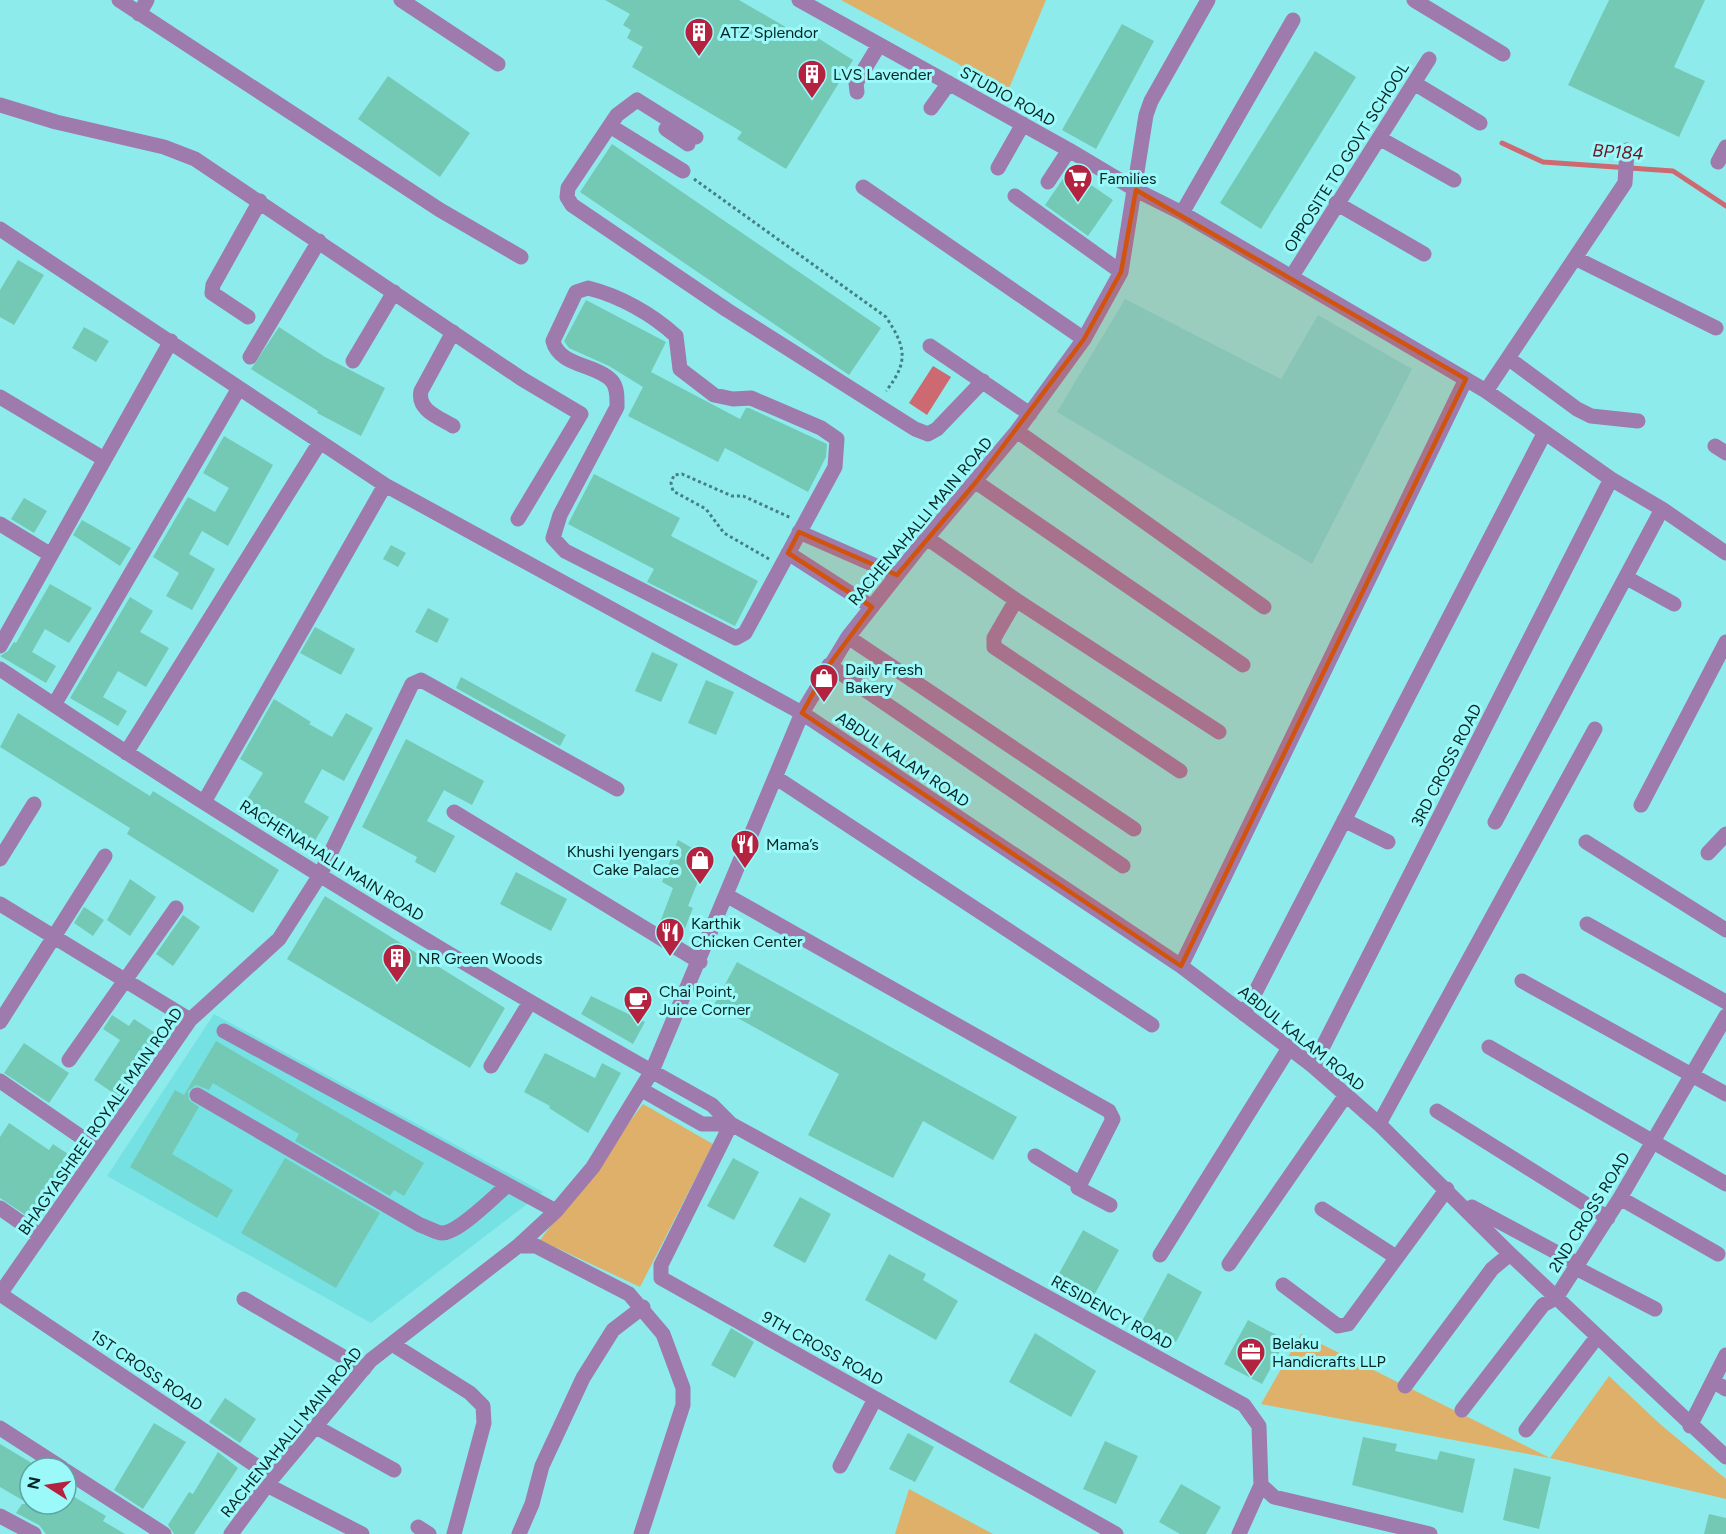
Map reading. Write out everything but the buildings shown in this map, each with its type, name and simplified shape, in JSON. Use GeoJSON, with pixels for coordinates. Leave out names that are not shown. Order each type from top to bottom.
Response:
{"type":"FeatureCollection","features":[{"type":"Feature","properties":{"kind":"street"},"geometry":{"type":"LineString","coordinates":[[119,0],[143,7],[440,210],[520,257]]}},
{"type":"Feature","properties":{"kind":"street"},"geometry":{"type":"LineString","coordinates":[[402,0],[498,64]]}},
{"type":"Feature","properties":{"kind":"street","name":"STUDIO ROAD"},"geometry":{"type":"LineString","coordinates":[[799,0],[1023,124],[1136,190]]}},
{"type":"Feature","properties":{"kind":"street","name":"RACHENAHALLI MAIN ROAD"},"geometry":{"type":"LineString","coordinates":[[231,1534],[270,1481],[364,1369],[392,1344],[518,1246],[556,1211],[593,1167],[652,1071],[700,962],[802,713],[829,664],[848,636],[897,575],[1030,414],[1084,339],[1121,272],[1136,190],[1143,131],[1151,101],[1208,0]]}},
{"type":"Feature","properties":{"kind":"street"},"geometry":{"type":"LineString","coordinates":[[1414,0],[1503,54]]}},
{"type":"Feature","properties":{"kind":"street"},"geometry":{"type":"LineString","coordinates":[[1182,213],[1293,20]]}},
{"type":"Feature","properties":{"kind":"street"},"geometry":{"type":"LineString","coordinates":[[857,92],[856,83],[879,45]]}},
{"type":"Feature","properties":{"kind":"street","name":"OPPOSITE TO GOVT SCHOOL"},"geometry":{"type":"LineString","coordinates":[[1136,190],[1182,213],[1292,276],[1429,59]]}},
{"type":"Feature","properties":{"kind":"street"},"geometry":{"type":"LineString","coordinates":[[931,108],[949,83]]}},
{"type":"Feature","properties":{"kind":"street"},"geometry":{"type":"LineString","coordinates":[[1414,83],[1480,123]]}},
{"type":"Feature","properties":{"kind":"street"},"geometry":{"type":"LineString","coordinates":[[692,140],[637,100],[629,104],[610,126],[568,188],[567,197],[572,205],[727,310],[915,429],[928,434],[937,429],[983,381]]}},
{"type":"Feature","properties":{"kind":"street"},"geometry":{"type":"LineString","coordinates":[[0,105],[56,122],[184,154],[260,201],[522,380],[581,414],[518,519]]}},
{"type":"Feature","properties":{"kind":"street"},"geometry":{"type":"LineString","coordinates":[[998,168],[1023,124]]}},
{"type":"Feature","properties":{"kind":"street"},"geometry":{"type":"LineString","coordinates":[[610,126],[683,171]]}},
{"type":"Feature","properties":{"kind":"street"},"geometry":{"type":"LineString","coordinates":[[1379,138],[1454,180]]}},
{"type":"Feature","properties":{"kind":"street"},"geometry":{"type":"LineString","coordinates":[[1718,162],[1726,147]]}},
{"type":"Feature","properties":{"kind":"street"},"geometry":{"type":"LineString","coordinates":[[1048,182],[1069,150]]}},
{"type":"Feature","properties":{"kind":"street"},"geometry":{"type":"LineString","coordinates":[[1485,391],[1625,183],[1628,150]]}},
{"type":"Feature","properties":{"kind":"street"},"geometry":{"type":"LineString","coordinates":[[863,187],[1084,339]]}},
{"type":"Feature","properties":{"kind":"street"},"geometry":{"type":"LineString","coordinates":[[1015,196],[1121,272]]}},
{"type":"Feature","properties":{"kind":"street"},"geometry":{"type":"LineString","coordinates":[[248,316],[212,293],[213,285],[260,201]]}},
{"type":"Feature","properties":{"kind":"street"},"geometry":{"type":"LineString","coordinates":[[1336,203],[1424,254]]}},
{"type":"Feature","properties":{"kind":"street","name":"ABDUL KALAM ROAD"},"geometry":{"type":"LineString","coordinates":[[0,229],[385,485],[802,713],[1181,966],[1313,1066],[1380,1124],[1510,1254],[1690,1426],[1726,1457]]}},
{"type":"Feature","properties":{"kind":"street"},"geometry":{"type":"LineString","coordinates":[[250,357],[319,241]]}},
{"type":"Feature","properties":{"kind":"street"},"geometry":{"type":"LineString","coordinates":[[1575,258],[1716,328]]}},
{"type":"Feature","properties":{"kind":"street"},"geometry":{"type":"LineString","coordinates":[[1292,276],[1485,391],[1544,434],[1611,479],[1662,509],[1726,553]]}},
{"type":"Feature","properties":{"kind":"street"},"geometry":{"type":"LineString","coordinates":[[588,288],[604,292],[657,320],[676,336],[680,369],[714,395],[733,399],[751,398],[821,428],[837,439],[835,467],[784,559],[745,633],[736,638],[586,562],[558,545],[553,530],[617,407],[617,391],[612,380],[555,349],[553,341],[576,292],[588,288]]}},
{"type":"Feature","properties":{"kind":"street"},"geometry":{"type":"LineString","coordinates":[[353,361],[394,292]]}},
{"type":"Feature","properties":{"kind":"street"},"geometry":{"type":"LineString","coordinates":[[453,332],[421,391],[419,399],[423,408],[453,426]]}},
{"type":"Feature","properties":{"kind":"street"},"geometry":{"type":"LineString","coordinates":[[0,646],[171,341]]}},
{"type":"Feature","properties":{"kind":"street"},"geometry":{"type":"LineString","coordinates":[[930,346],[1030,414]]}},
{"type":"Feature","properties":{"kind":"street"},"geometry":{"type":"LineString","coordinates":[[1508,358],[1577,409],[1591,416],[1638,421]]}},
{"type":"Feature","properties":{"kind":"street"},"geometry":{"type":"LineString","coordinates":[[1181,966],[1466,379]]}},
{"type":"Feature","properties":{"kind":"street"},"geometry":{"type":"LineString","coordinates":[[54,705],[239,388]]}},
{"type":"Feature","properties":{"kind":"street"},"geometry":{"type":"LineString","coordinates":[[0,397],[105,459]]}},
{"type":"Feature","properties":{"kind":"street"},"geometry":{"type":"LineString","coordinates":[[1017,431],[1264,607]]}},
{"type":"Feature","properties":{"kind":"street"},"geometry":{"type":"LineString","coordinates":[[1244,1014],[1544,434]]}},
{"type":"Feature","properties":{"kind":"street"},"geometry":{"type":"LineString","coordinates":[[126,753],[320,442]]}},
{"type":"Feature","properties":{"kind":"street","name":"3RD CROSS ROAD"},"geometry":{"type":"LineString","coordinates":[[1313,1066],[1611,479]]}},
{"type":"Feature","properties":{"kind":"street"},"geometry":{"type":"LineString","coordinates":[[976,482],[1243,665]]}},
{"type":"Feature","properties":{"kind":"street"},"geometry":{"type":"LineString","coordinates":[[204,802],[385,485]]}},
{"type":"Feature","properties":{"kind":"street"},"geometry":{"type":"LineString","coordinates":[[1495,822],[1662,509]]}},
{"type":"Feature","properties":{"kind":"street"},"geometry":{"type":"LineString","coordinates":[[0,524],[51,555]]}},
{"type":"Feature","properties":{"kind":"street"},"geometry":{"type":"LineString","coordinates":[[802,528],[897,575]]}},
{"type":"Feature","properties":{"kind":"street"},"geometry":{"type":"LineString","coordinates":[[927,538],[1016,600],[1219,732]]}},
{"type":"Feature","properties":{"kind":"street"},"geometry":{"type":"LineString","coordinates":[[784,559],[872,607]]}},
{"type":"Feature","properties":{"kind":"street"},"geometry":{"type":"LineString","coordinates":[[1627,578],[1674,604]]}},
{"type":"Feature","properties":{"kind":"street"},"geometry":{"type":"LineString","coordinates":[[1016,600],[994,638],[994,647],[1180,771]]}},
{"type":"Feature","properties":{"kind":"street"},"geometry":{"type":"LineString","coordinates":[[848,636],[1134,829]]}},
{"type":"Feature","properties":{"kind":"street"},"geometry":{"type":"LineString","coordinates":[[1641,805],[1726,642]]}},
{"type":"Feature","properties":{"kind":"street"},"geometry":{"type":"LineString","coordinates":[[829,664],[1123,866]]}},
{"type":"Feature","properties":{"kind":"street","name":"RACHENAHALLI MAIN ROAD"},"geometry":{"type":"LineString","coordinates":[[0,669],[126,753],[320,875],[530,1002],[652,1071]]}},
{"type":"Feature","properties":{"kind":"street","name":"BHAGYASHREE ROYALE MAIN ROAD"},"geometry":{"type":"LineString","coordinates":[[0,1294],[190,1020],[279,939],[320,875],[402,700],[412,684],[421,680],[617,789]]}},
{"type":"Feature","properties":{"kind":"street"},"geometry":{"type":"LineString","coordinates":[[1380,1124],[1595,729]]}},
{"type":"Feature","properties":{"kind":"street"},"geometry":{"type":"LineString","coordinates":[[775,777],[1152,1025]]}},
{"type":"Feature","properties":{"kind":"street"},"geometry":{"type":"LineString","coordinates":[[0,859],[34,804]]}},
{"type":"Feature","properties":{"kind":"street"},"geometry":{"type":"LineString","coordinates":[[454,812],[700,962]]}},
{"type":"Feature","properties":{"kind":"street"},"geometry":{"type":"LineString","coordinates":[[1344,820],[1388,842]]}},
{"type":"Feature","properties":{"kind":"street"},"geometry":{"type":"LineString","coordinates":[[1708,853],[1726,834]]}},
{"type":"Feature","properties":{"kind":"street"},"geometry":{"type":"LineString","coordinates":[[1586,842],[1726,930]]}},
{"type":"Feature","properties":{"kind":"street"},"geometry":{"type":"LineString","coordinates":[[0,1022],[105,856]]}},
{"type":"Feature","properties":{"kind":"street"},"geometry":{"type":"LineString","coordinates":[[726,895],[1109,1111],[1113,1119],[1078,1188],[1110,1205]]}},
{"type":"Feature","properties":{"kind":"street"},"geometry":{"type":"LineString","coordinates":[[0,904],[190,1020]]}},
{"type":"Feature","properties":{"kind":"street"},"geometry":{"type":"LineString","coordinates":[[69,1060],[176,908]]}},
{"type":"Feature","properties":{"kind":"street"},"geometry":{"type":"LineString","coordinates":[[1587,924],[1726,1002]]}},
{"type":"Feature","properties":{"kind":"street"},"geometry":{"type":"LineString","coordinates":[[1522,981],[1726,1094]]}},
{"type":"Feature","properties":{"kind":"street"},"geometry":{"type":"LineString","coordinates":[[491,1066],[530,1002]]}},
{"type":"Feature","properties":{"kind":"street","name":"2ND CROSS ROAD"},"geometry":{"type":"LineString","coordinates":[[1462,1410],[1543,1305],[1556,1298],[1654,1143],[1726,1017]]}},
{"type":"Feature","properties":{"kind":"street"},"geometry":{"type":"LineString","coordinates":[[224,1030],[556,1211]]}},
{"type":"Feature","properties":{"kind":"street"},"geometry":{"type":"LineString","coordinates":[[1489,1047],[1726,1184]]}},
{"type":"Feature","properties":{"kind":"street"},"geometry":{"type":"LineString","coordinates":[[1160,1254],[1289,1048]]}},
{"type":"Feature","properties":{"kind":"street","name":"RESIDENCY ROAD"},"geometry":{"type":"LineString","coordinates":[[652,1071],[712,1105],[731,1124],[1244,1405],[1259,1426],[1261,1485]]}},
{"type":"Feature","properties":{"kind":"street"},"geometry":{"type":"LineString","coordinates":[[0,1082],[100,1150]]}},
{"type":"Feature","properties":{"kind":"street","name":"RESIDENCY ROAD"},"geometry":{"type":"LineString","coordinates":[[642,1090],[702,1124],[731,1124]]}},
{"type":"Feature","properties":{"kind":"street"},"geometry":{"type":"LineString","coordinates":[[196,1095],[420,1225],[441,1233],[451,1231],[461,1224],[508,1185]]}},
{"type":"Feature","properties":{"kind":"street"},"geometry":{"type":"LineString","coordinates":[[1229,1264],[1346,1095]]}},
{"type":"Feature","properties":{"kind":"street"},"geometry":{"type":"LineString","coordinates":[[1437,1111],[1608,1218]]}},
{"type":"Feature","properties":{"kind":"street","name":"9TH CROSS ROAD"},"geometry":{"type":"LineString","coordinates":[[731,1124],[661,1265],[661,1278],[1116,1534]]}},
{"type":"Feature","properties":{"kind":"street"},"geometry":{"type":"LineString","coordinates":[[1035,1156],[1079,1183]]}},
{"type":"Feature","properties":{"kind":"street"},"geometry":{"type":"LineString","coordinates":[[1283,1285],[1338,1326],[1348,1324],[1447,1189]]}},
{"type":"Feature","properties":{"kind":"street"},"geometry":{"type":"LineString","coordinates":[[1620,1198],[1718,1254]]}},
{"type":"Feature","properties":{"kind":"street"},"geometry":{"type":"LineString","coordinates":[[1458,1200],[1655,1309]]}},
{"type":"Feature","properties":{"kind":"street"},"geometry":{"type":"LineString","coordinates":[[0,1208],[40,1236]]}},
{"type":"Feature","properties":{"kind":"street"},"geometry":{"type":"LineString","coordinates":[[1322,1209],[1396,1257]]}},
{"type":"Feature","properties":{"kind":"street"},"geometry":{"type":"LineString","coordinates":[[518,1246],[536,1245],[613,1284],[643,1307],[663,1334],[683,1388],[683,1405],[641,1534]]}},
{"type":"Feature","properties":{"kind":"street"},"geometry":{"type":"LineString","coordinates":[[1405,1386],[1492,1269],[1510,1254]]}},
{"type":"Feature","properties":{"kind":"street","name":"1ST CROSS ROAD"},"geometry":{"type":"LineString","coordinates":[[0,1294],[270,1481],[362,1534]]}},
{"type":"Feature","properties":{"kind":"street"},"geometry":{"type":"LineString","coordinates":[[244,1299],[364,1369]]}},
{"type":"Feature","properties":{"kind":"street"},"geometry":{"type":"LineString","coordinates":[[519,1534],[542,1466],[583,1378],[613,1330],[643,1307]]}},
{"type":"Feature","properties":{"kind":"street"},"geometry":{"type":"LineString","coordinates":[[1526,1430],[1597,1337]]}},
{"type":"Feature","properties":{"kind":"street"},"geometry":{"type":"LineString","coordinates":[[392,1344],[470,1392],[483,1406],[484,1423],[454,1534]]}},
{"type":"Feature","properties":{"kind":"street"},"geometry":{"type":"LineString","coordinates":[[1690,1426],[1719,1385],[1726,1355]]}},
{"type":"Feature","properties":{"kind":"street"},"geometry":{"type":"LineString","coordinates":[[840,1466],[875,1399]]}},
{"type":"Feature","properties":{"kind":"street"},"geometry":{"type":"LineString","coordinates":[[316,1427],[394,1470]]}},
{"type":"Feature","properties":{"kind":"street"},"geometry":{"type":"LineString","coordinates":[[0,1428],[43,1456]]}},
{"type":"Feature","properties":{"kind":"street"},"geometry":{"type":"LineString","coordinates":[[78,1479],[164,1534]]}},
{"type":"Feature","properties":{"kind":"street"},"geometry":{"type":"LineString","coordinates":[[1239,1534],[1261,1485],[1274,1497],[1430,1534]]}},
{"type":"Feature","properties":{"kind":"street"},"geometry":{"type":"LineString","coordinates":[[0,1516],[34,1534]]}},
{"type":"Feature","properties":{"kind":"path"},"geometry":{"type":"LineString","coordinates":[[683,171],[886,317],[901,339],[903,357],[899,375],[876,404]]}},
{"type":"Feature","properties":{"kind":"path"},"geometry":{"type":"LineString","coordinates":[[784,559],[724,533],[706,509],[673,491],[671,483],[674,475],[682,474],[732,496],[743,496],[802,528]]}},
{"type":"Feature","properties":{"kind":"highlighted area"},"geometry":{"type":"Polygon","coordinates":[[[1136,190],[1466,379],[1181,966],[802,713],[829,665],[872,607],[788,553],[799,532],[897,575],[976,482],[1084,339],[1121,272],[1136,190]]]}},
{"type":"Feature","properties":{"kind":"shaded area"},"geometry":{"type":"Polygon","coordinates":[[[841,0],[1046,0],[1005,98],[957,63],[841,0]]]}},
{"type":"Feature","properties":{"kind":"shaded area"},"geometry":{"type":"Polygon","coordinates":[[[1125,299],[1281,379],[1318,315],[1412,369],[1312,564],[1057,412],[1125,299]]]}},
{"type":"Feature","properties":{"kind":"shaded area"},"geometry":{"type":"Polygon","coordinates":[[[933,366],[951,377],[927,415],[909,403],[933,366]]]}},
{"type":"Feature","properties":{"kind":"shaded area"},"geometry":{"type":"Polygon","coordinates":[[[214,1014],[543,1192],[371,1323],[107,1176],[214,1014]]]}},
{"type":"Feature","properties":{"kind":"shaded area"},"geometry":{"type":"Polygon","coordinates":[[[643,1104],[713,1144],[640,1287],[540,1240],[643,1104]]]}},
{"type":"Feature","properties":{"kind":"shaded area"},"geometry":{"type":"Polygon","coordinates":[[[1301,1334],[1550,1458],[1261,1404],[1301,1334]]]}},
{"type":"Feature","properties":{"kind":"shaded area"},"geometry":{"type":"Polygon","coordinates":[[[1609,1376],[1660,1424],[1726,1479],[1726,1499],[1550,1458],[1609,1376]]]}},
{"type":"Feature","properties":{"kind":"shaded area"},"geometry":{"type":"Polygon","coordinates":[[[909,1489],[993,1534],[895,1534],[909,1489]]]}},
{"type":"Feature","properties":{"kind":"waterway","name":"BP184"},"geometry":{"type":"LineString","coordinates":[[1502,143],[1543,162],[1673,171],[1726,206]]}},
{"type":"Feature","properties":{"kind":"place","name":"ATZ Splendor"},"geometry":{"type":"Point","coordinates":[699,58]}},
{"type":"Feature","properties":{"kind":"place","name":"LVS Lavender"},"geometry":{"type":"Point","coordinates":[812,100]}},
{"type":"Feature","properties":{"kind":"place","name":"Families"},"geometry":{"type":"Point","coordinates":[1078,204]}},
{"type":"Feature","properties":{"kind":"place","name":"Daily Fresh Bakery"},"geometry":{"type":"Point","coordinates":[824,704]}},
{"type":"Feature","properties":{"kind":"place","name":"Mama’s"},"geometry":{"type":"Point","coordinates":[745,870]}},
{"type":"Feature","properties":{"kind":"place","name":"Khushi Iyengars Cake Palace"},"geometry":{"type":"Point","coordinates":[700,886]}},
{"type":"Feature","properties":{"kind":"place","name":"Karthik Chicken Center"},"geometry":{"type":"Point","coordinates":[670,958]}},
{"type":"Feature","properties":{"kind":"place","name":"NR Green Woods"},"geometry":{"type":"Point","coordinates":[397,984]}},
{"type":"Feature","properties":{"kind":"place","name":"Chai Point, Juice Corner"},"geometry":{"type":"Point","coordinates":[638,1026]}},
{"type":"Feature","properties":{"kind":"place","name":"Belaku Handicrafts LLP"},"geometry":{"type":"Point","coordinates":[1251,1378]}}]}
